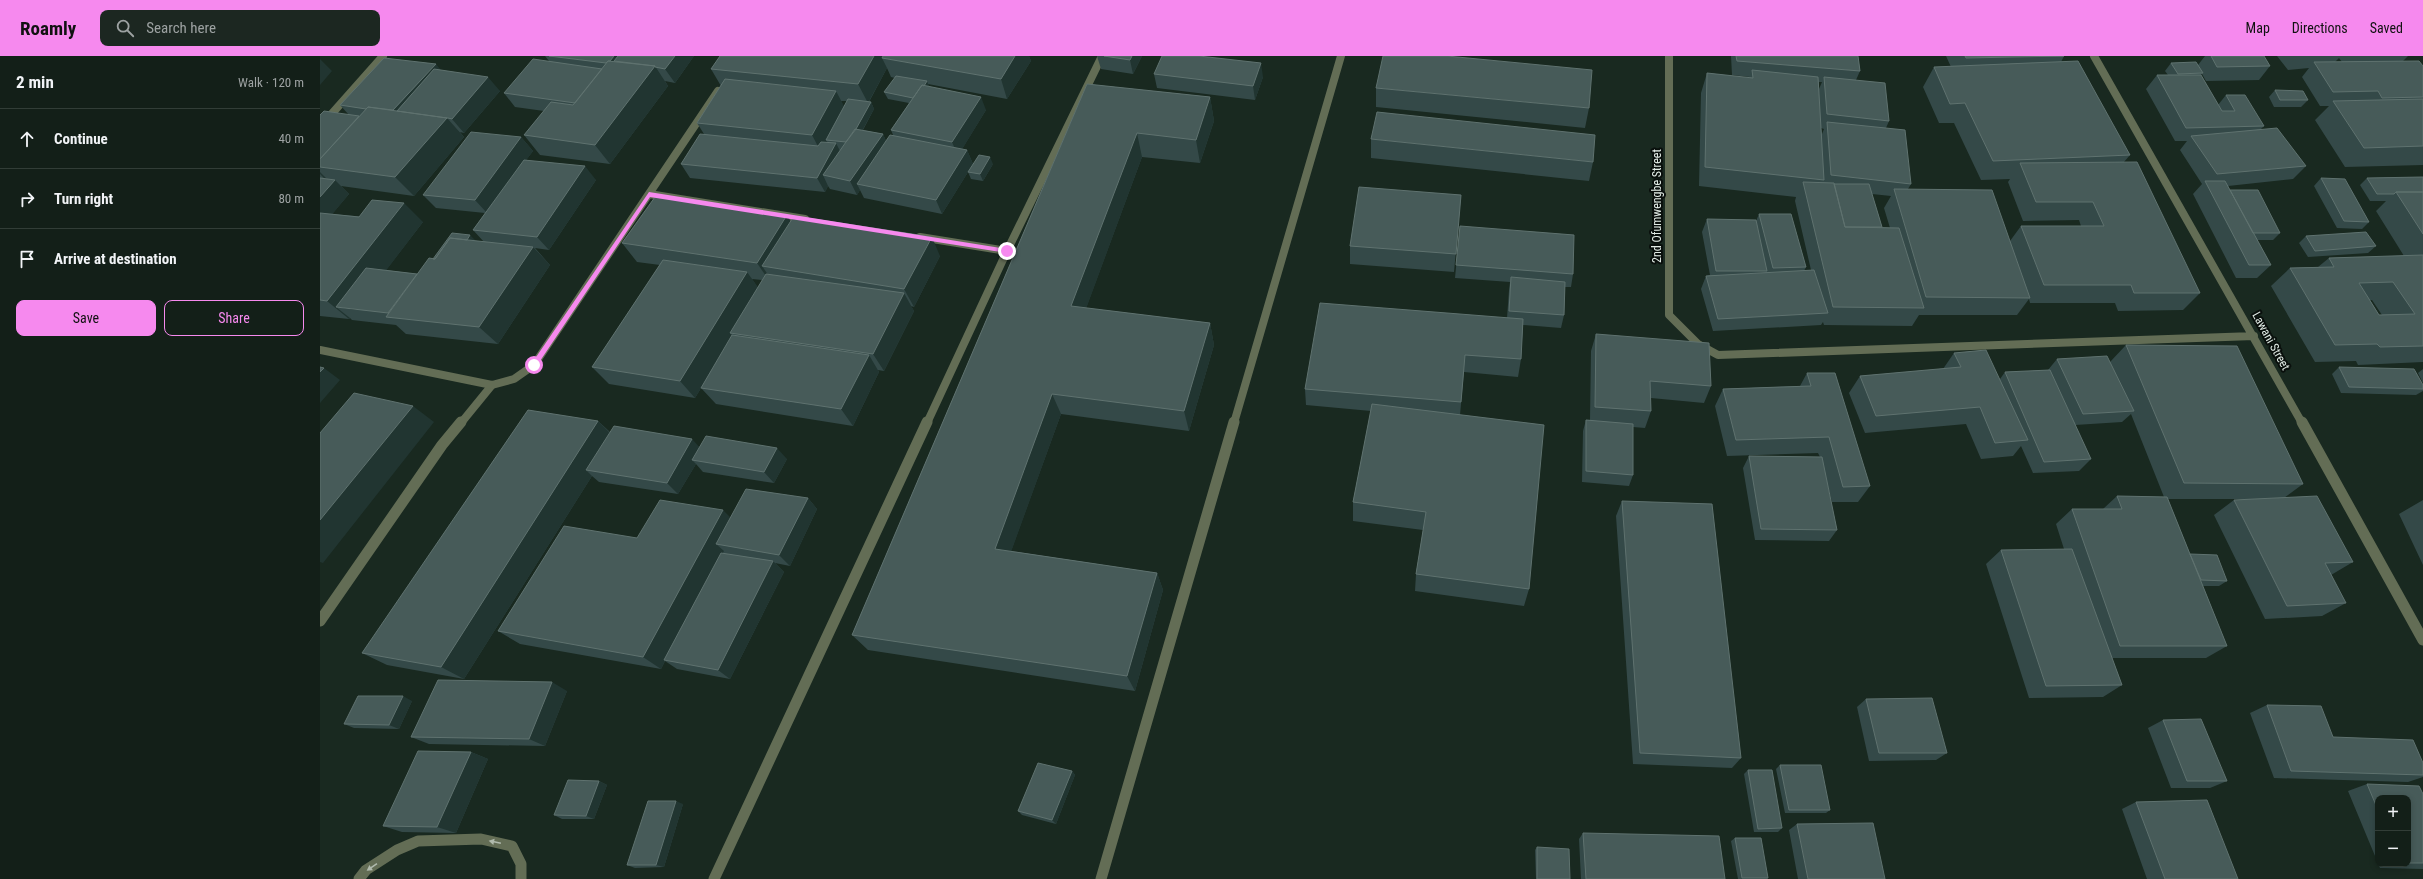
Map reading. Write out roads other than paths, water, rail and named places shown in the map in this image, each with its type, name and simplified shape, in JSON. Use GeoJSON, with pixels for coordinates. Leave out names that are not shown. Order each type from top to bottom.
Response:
{"type":"FeatureCollection","features":[{"type":"Feature","properties":{"kind":"street"},"geometry":{"type":"LineString","coordinates":[[320,127],[383,56]]}},
{"type":"Feature","properties":{"kind":"street"},"geometry":{"type":"LineString","coordinates":[[714,879],[1007,251],[1102,56]]}},
{"type":"Feature","properties":{"kind":"street"},"geometry":{"type":"LineString","coordinates":[[1101,879],[1341,56]]}},
{"type":"Feature","properties":{"kind":"street","name":"2nd Ofumwengbe Street"},"geometry":{"type":"LineString","coordinates":[[1669,56],[1669,315],[1698,344],[1718,355],[2254,336]]}},
{"type":"Feature","properties":{"kind":"street","name":"Lawani Street"},"geometry":{"type":"LineString","coordinates":[[2094,56],[2254,336],[2423,640]]}},
{"type":"Feature","properties":{"kind":"street"},"geometry":{"type":"LineString","coordinates":[[320,350],[492,385],[514,379],[534,365],[723,82]]}},
{"type":"Feature","properties":{"kind":"street"},"geometry":{"type":"LineString","coordinates":[[649,194],[812,220]]}},
{"type":"Feature","properties":{"kind":"street"},"geometry":{"type":"LineString","coordinates":[[914,236],[1007,251]]}},
{"type":"Feature","properties":{"kind":"street"},"geometry":{"type":"LineString","coordinates":[[320,621],[442,445],[492,385]]}},
{"type":"Feature","properties":{"kind":"street"},"geometry":{"type":"LineString","coordinates":[[359,879],[366,870],[397,850],[418,841],[481,839],[512,846],[521,864],[521,879]]}}]}
